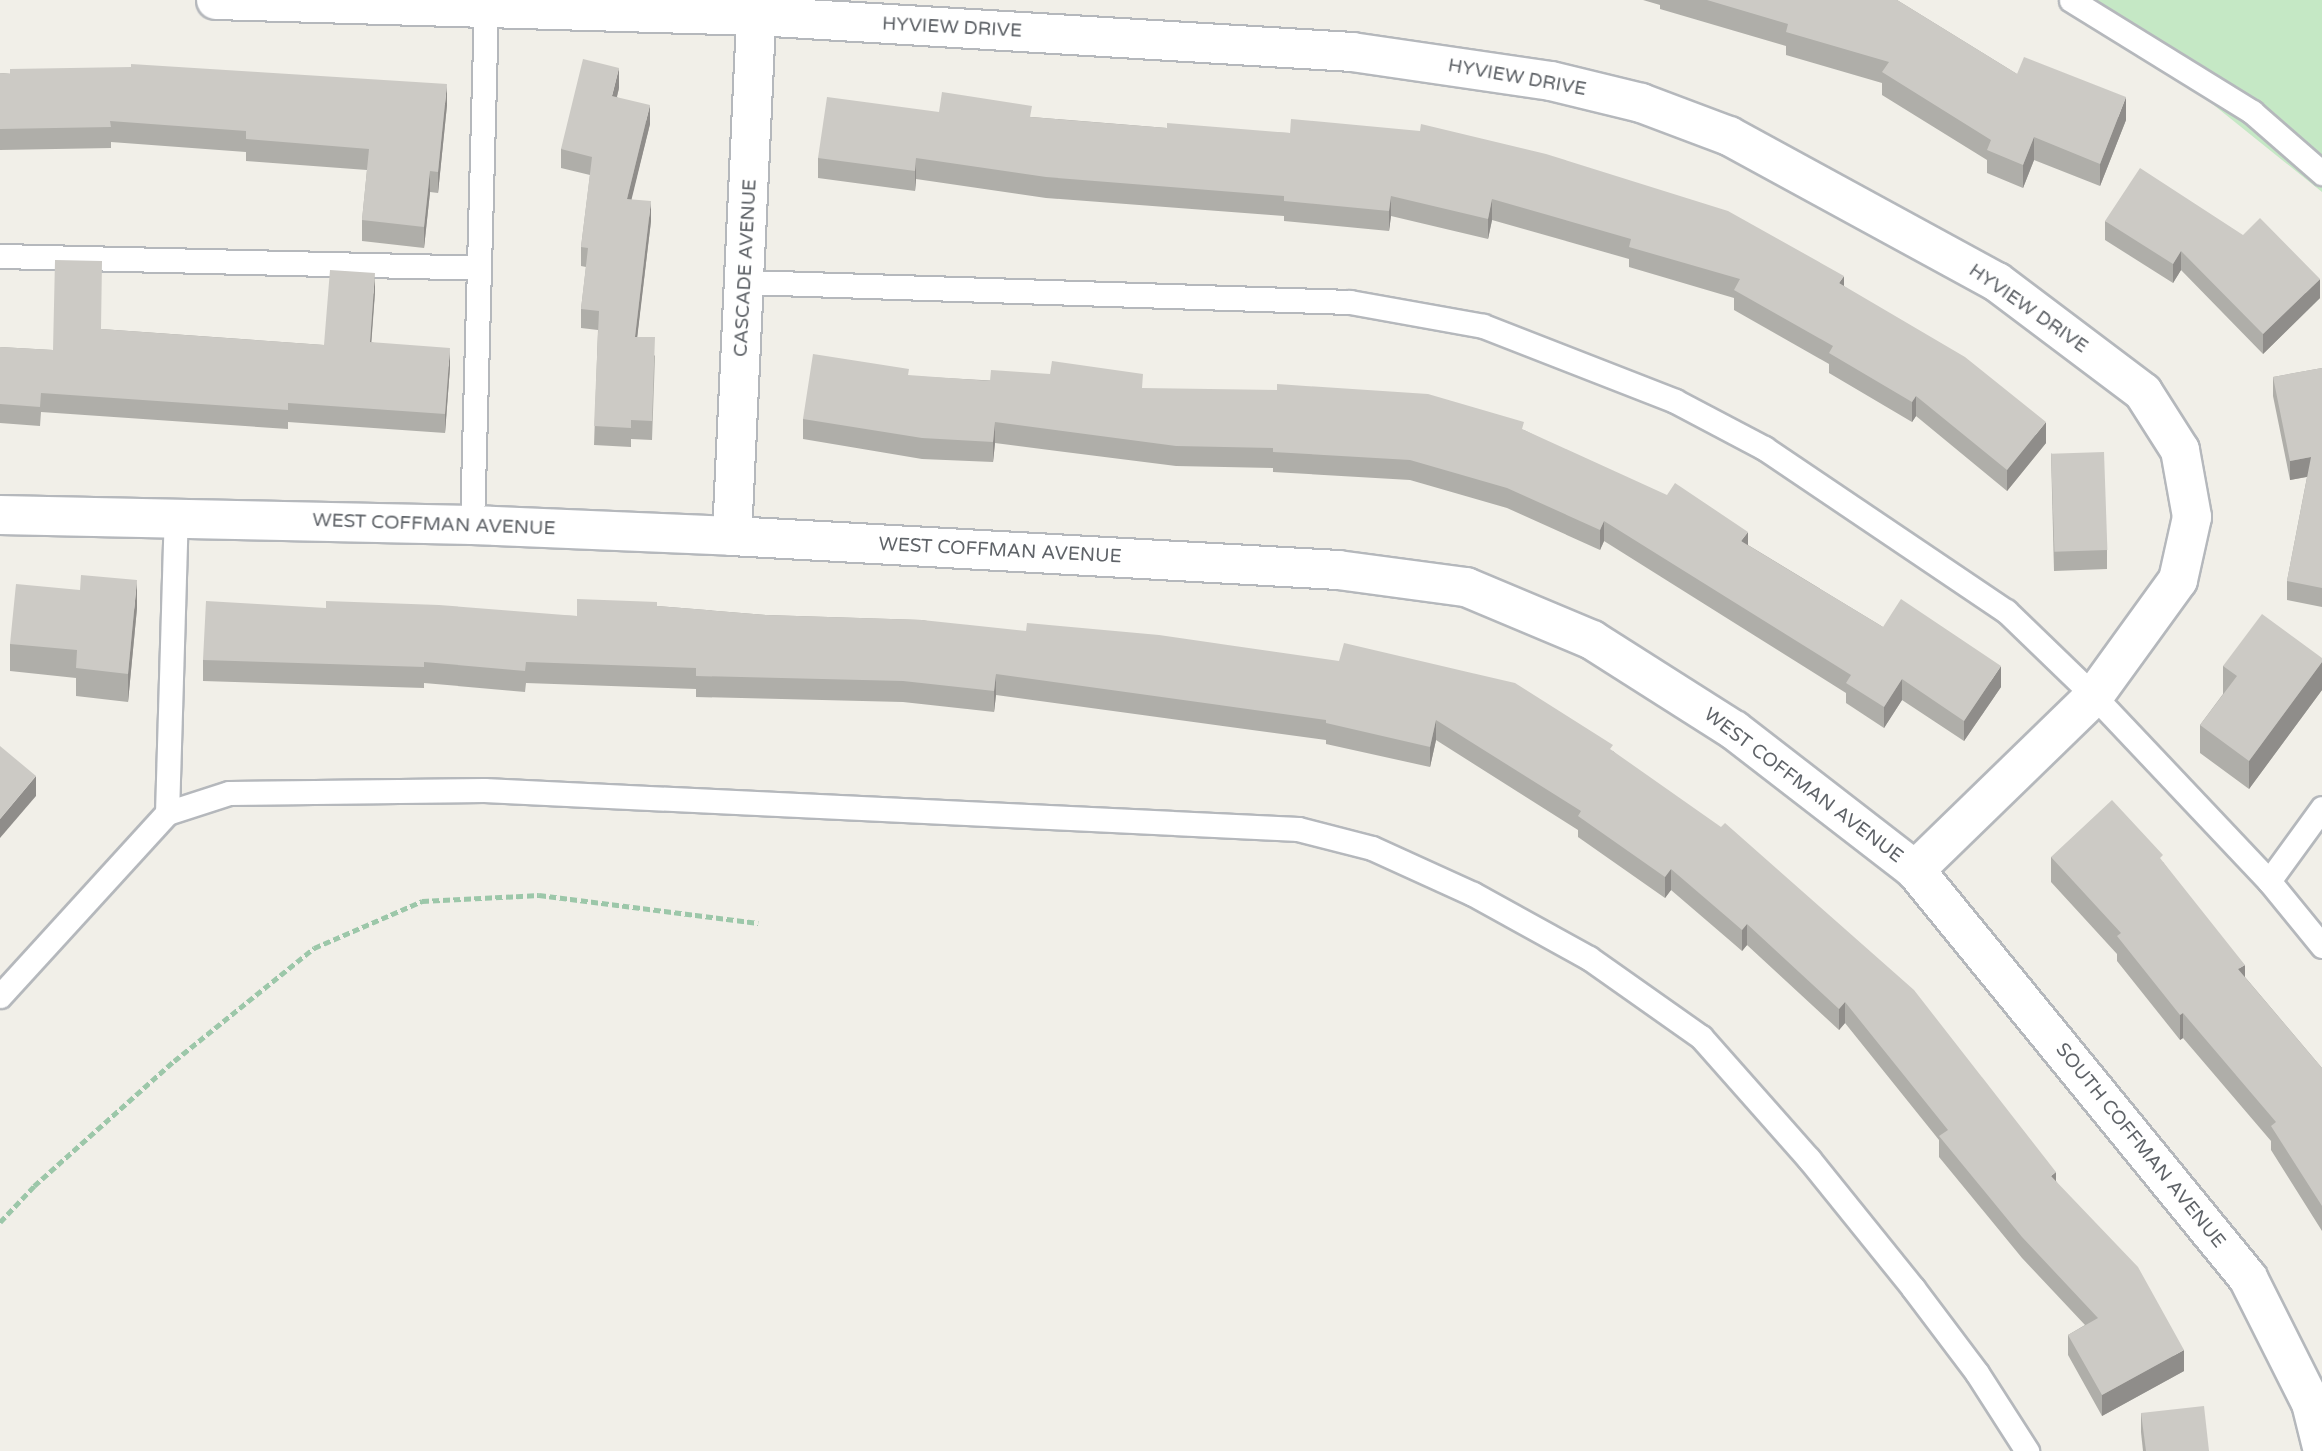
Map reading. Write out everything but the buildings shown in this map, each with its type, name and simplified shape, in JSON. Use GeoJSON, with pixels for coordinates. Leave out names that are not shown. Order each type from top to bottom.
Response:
{"type":"FeatureCollection","features":[{"type":"Feature","properties":{"kind":"street","name":"HYVIEW DRIVE"},"geometry":{"type":"LineString","coordinates":[[216,0],[757,8],[1352,52],[1551,81],[1641,103],[1729,136],[1997,282],[2143,392],[2180,450],[2192,517],[2178,580],[2094,696],[1915,870]]}},
{"type":"Feature","properties":{"kind":"street","name":"CASCADE AVENUE"},"geometry":{"type":"LineString","coordinates":[[732,536],[747,282],[757,8]]}},
{"type":"Feature","properties":{"kind":"street","name":"WEST COFFMAN AVENUE"},"geometry":{"type":"LineString","coordinates":[[0,515],[472,524],[732,536],[1338,570],[1466,586],[1592,640],[1734,730],[1915,870]]}},
{"type":"Feature","properties":{"kind":"street","name":"SOUTH COFFMAN AVENUE"},"geometry":{"type":"LineString","coordinates":[[1915,870],[2248,1278],[2311,1404],[2322,1447]]}},
{"type":"Feature","properties":{"kind":"lane"},"geometry":{"type":"LineString","coordinates":[[2071,0],[2252,113],[2322,173]]}},
{"type":"Feature","properties":{"kind":"lane"},"geometry":{"type":"LineString","coordinates":[[472,524],[486,6]]}},
{"type":"Feature","properties":{"kind":"lane"},"geometry":{"type":"LineString","coordinates":[[0,257],[479,268]]}},
{"type":"Feature","properties":{"kind":"lane"},"geometry":{"type":"LineString","coordinates":[[747,282],[1350,302],[1483,326],[1675,401],[1764,448],[2006,611],[2094,696],[2269,881],[2322,946]]}},
{"type":"Feature","properties":{"kind":"lane"},"geometry":{"type":"LineString","coordinates":[[167,813],[176,518]]}},
{"type":"Feature","properties":{"kind":"lane"},"geometry":{"type":"LineString","coordinates":[[0,996],[167,813],[229,793],[484,790],[1298,830],[1372,848],[1473,894],[1589,958],[1701,1037],[1809,1159],[1913,1288],[1977,1373],[2026,1451]]}},
{"type":"Feature","properties":{"kind":"lane"},"geometry":{"type":"LineString","coordinates":[[2269,881],[2322,808]]}},
{"type":"Feature","properties":{"kind":"path"},"geometry":{"type":"LineString","coordinates":[[0,1222],[34,1186],[174,1061],[314,948],[422,901],[539,895],[758,923]]}},
{"type":"Feature","properties":{"kind":"green space"},"geometry":{"type":"Polygon","coordinates":[[[2071,0],[2322,0],[2322,192],[2205,98],[2071,0]]]}}]}
